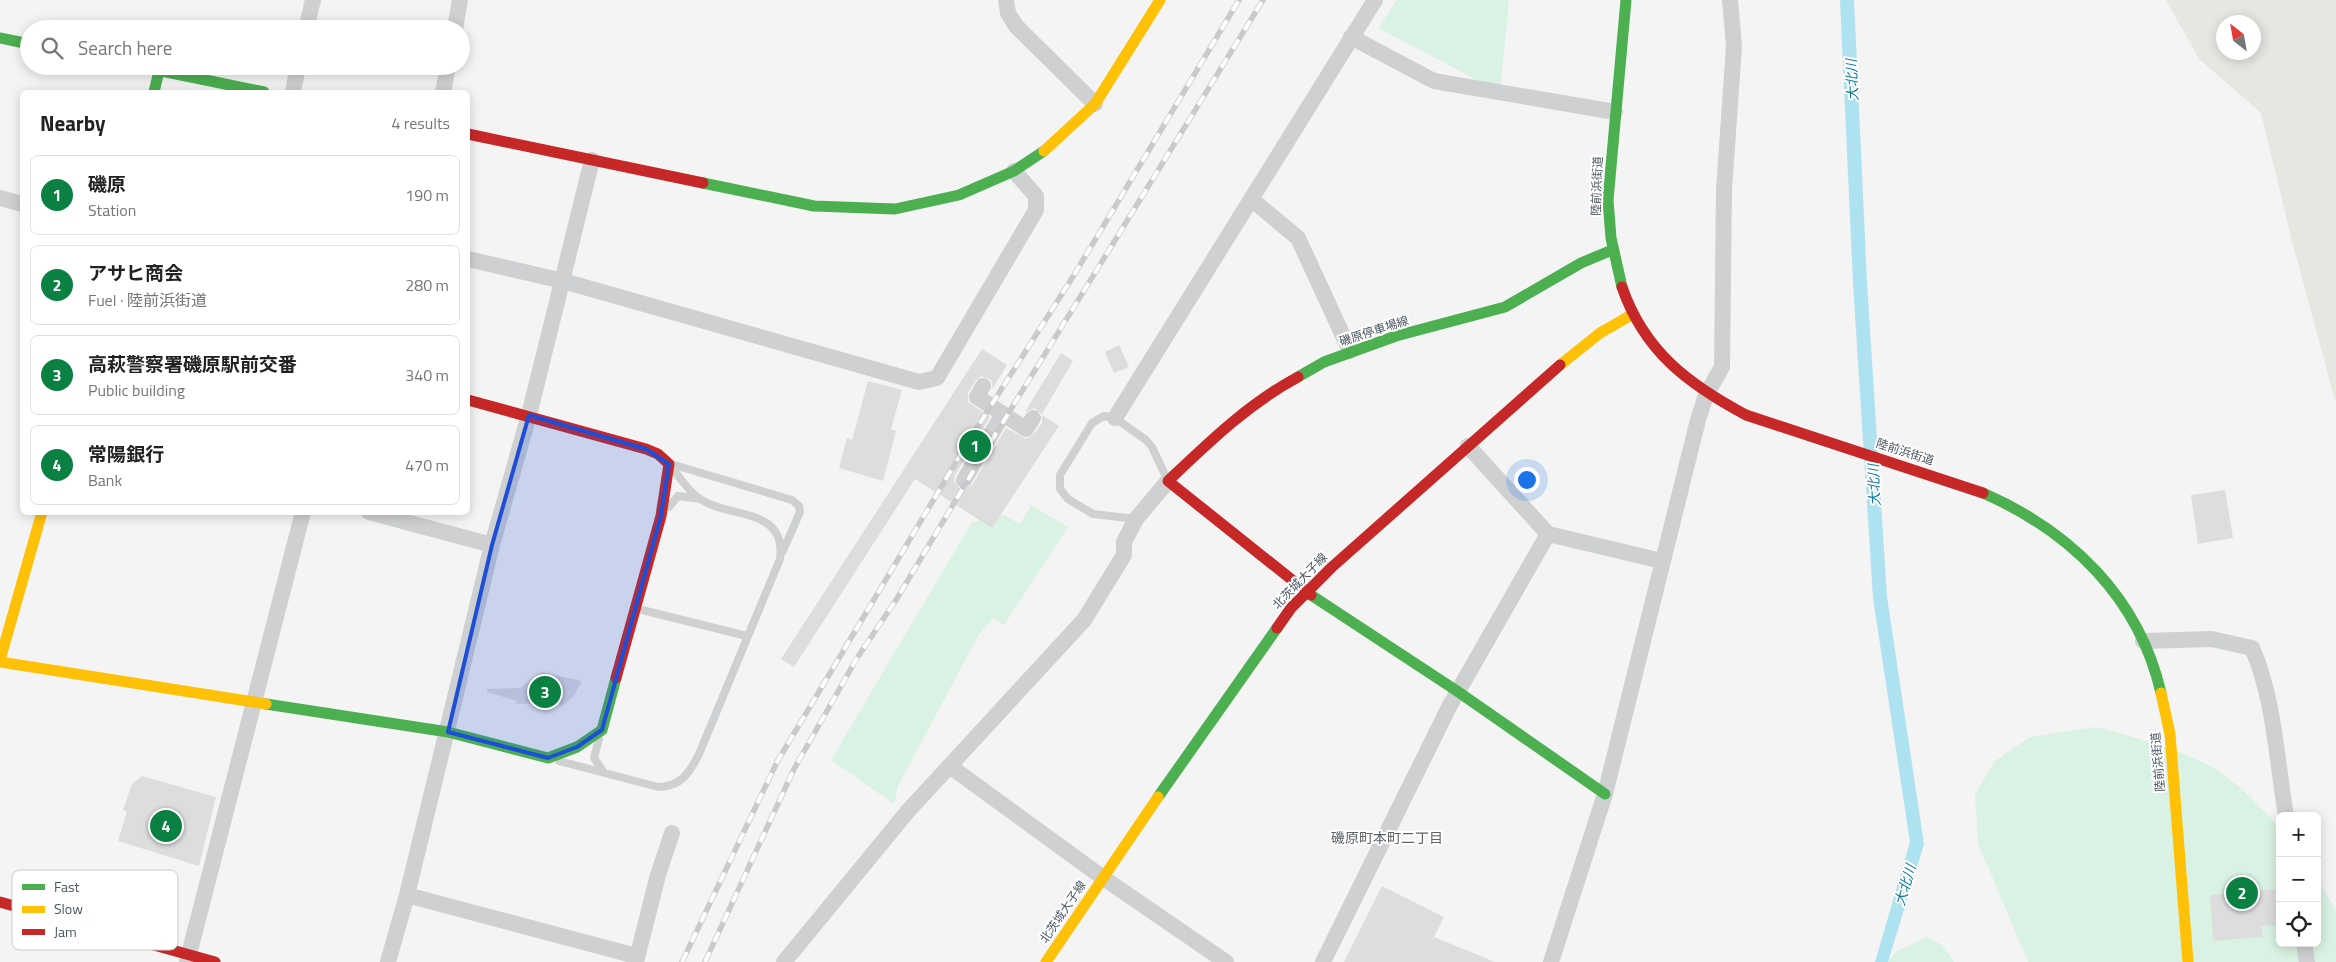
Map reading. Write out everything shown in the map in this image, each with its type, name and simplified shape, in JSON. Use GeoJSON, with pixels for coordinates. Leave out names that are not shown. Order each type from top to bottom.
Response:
{"type":"FeatureCollection","features":[{"type":"Feature","properties":{"kind":"main road"},"geometry":{"type":"LineString","coordinates":[[470,134],[814,206],[895,210],[959,195],[1014,171],[1046,150],[1095,104],[1160,0]]}},
{"type":"Feature","properties":{"kind":"main road","name":"陸前浜街道"},"geometry":{"type":"LineString","coordinates":[[1626,0],[1608,199],[1612,250],[1619,277],[1633,314],[1658,354],[1706,395],[1746,416],[2001,498],[2045,523],[2077,549],[2113,590],[2131,617],[2143,641],[2160,688],[2170,734],[2188,962]]}},
{"type":"Feature","properties":{"kind":"main road"},"geometry":{"type":"LineString","coordinates":[[0,38],[20,42]]}},
{"type":"Feature","properties":{"kind":"main road"},"geometry":{"type":"LineString","coordinates":[[154,90],[158,75]]}},
{"type":"Feature","properties":{"kind":"main road"},"geometry":{"type":"LineString","coordinates":[[179,75],[254,90]]}},
{"type":"Feature","properties":{"kind":"main road","name":"磯原停車場線"},"geometry":{"type":"LineString","coordinates":[[1168,481],[1226,426],[1272,393],[1324,362],[1350,351],[1504,307],[1581,263],[1612,250]]}},
{"type":"Feature","properties":{"kind":"main road","name":"北茨城大子線"},"geometry":{"type":"LineString","coordinates":[[1046,962],[1102,877],[1275,629],[1306,592],[1572,354],[1608,328],[1633,314]]}},
{"type":"Feature","properties":{"kind":"main road"},"geometry":{"type":"LineString","coordinates":[[41,515],[0,661],[448,732],[548,758],[577,747],[602,730],[661,516],[669,464],[658,454],[646,449],[529,415],[470,400]]}},
{"type":"Feature","properties":{"kind":"main road"},"geometry":{"type":"LineString","coordinates":[[1168,481],[1306,592],[1457,691],[1605,794]]}},
{"type":"Feature","properties":{"kind":"main road"},"geometry":{"type":"LineString","coordinates":[[0,902],[12,906]]}},
{"type":"Feature","properties":{"kind":"main road"},"geometry":{"type":"LineString","coordinates":[[161,950],[188,958],[214,962]]}},
{"type":"Feature","properties":{"kind":"street"},"geometry":{"type":"LineString","coordinates":[[308,20],[313,0]]}},
{"type":"Feature","properties":{"kind":"street"},"geometry":{"type":"LineString","coordinates":[[457,20],[460,0]]}},
{"type":"Feature","properties":{"kind":"street"},"geometry":{"type":"LineString","coordinates":[[1006,0],[1008,13],[1016,26],[1095,104]]}},
{"type":"Feature","properties":{"kind":"street"},"geometry":{"type":"LineString","coordinates":[[1115,418],[1375,0]]}},
{"type":"Feature","properties":{"kind":"street"},"geometry":{"type":"LineString","coordinates":[[1551,962],[1605,794],[1662,561],[1706,395],[1722,367],[1724,190],[1734,46],[1730,0]]}},
{"type":"Feature","properties":{"kind":"street"},"geometry":{"type":"LineString","coordinates":[[1351,37],[1434,80],[1615,112]]}},
{"type":"Feature","properties":{"kind":"street"},"geometry":{"type":"LineString","coordinates":[[293,90],[296,75]]}},
{"type":"Feature","properties":{"kind":"street"},"geometry":{"type":"LineString","coordinates":[[443,90],[446,75]]}},
{"type":"Feature","properties":{"kind":"street"},"geometry":{"type":"LineString","coordinates":[[388,962],[448,732],[492,545],[529,415],[592,160]]}},
{"type":"Feature","properties":{"kind":"street"},"geometry":{"type":"LineString","coordinates":[[470,259],[563,281],[918,382],[937,378],[1036,210],[1036,196],[1014,171]]}},
{"type":"Feature","properties":{"kind":"street"},"geometry":{"type":"LineString","coordinates":[[0,198],[20,203]]}},
{"type":"Feature","properties":{"kind":"street"},"geometry":{"type":"LineString","coordinates":[[1251,199],[1298,238],[1350,351]]}},
{"type":"Feature","properties":{"kind":"street"},"geometry":{"type":"LineString","coordinates":[[983,391],[1004,414],[1029,420]]}},
{"type":"Feature","properties":{"kind":"street"},"geometry":{"type":"LineString","coordinates":[[964,480],[1004,414]]}},
{"type":"Feature","properties":{"kind":"street"},"geometry":{"type":"LineString","coordinates":[[1468,446],[1548,534],[1662,561]]}},
{"type":"Feature","properties":{"kind":"street"},"geometry":{"type":"LineString","coordinates":[[784,962],[908,811],[951,767],[1084,620],[1124,555],[1124,542],[1136,519],[1168,481]]}},
{"type":"Feature","properties":{"kind":"street"},"geometry":{"type":"LineString","coordinates":[[188,958],[302,515]]}},
{"type":"Feature","properties":{"kind":"street"},"geometry":{"type":"LineString","coordinates":[[379,515],[492,545]]}},
{"type":"Feature","properties":{"kind":"street"},"geometry":{"type":"LineString","coordinates":[[1323,962],[1457,691],[1548,534]]}},
{"type":"Feature","properties":{"kind":"street"},"geometry":{"type":"LineString","coordinates":[[2143,641],[2212,639],[2252,648],[2259,663],[2269,710],[2285,812]]}},
{"type":"Feature","properties":{"kind":"street"},"geometry":{"type":"LineString","coordinates":[[951,767],[1102,877],[1226,962]]}},
{"type":"Feature","properties":{"kind":"street"},"geometry":{"type":"LineString","coordinates":[[407,895],[636,959],[658,874],[672,833]]}},
{"type":"Feature","properties":{"kind":"street"},"geometry":{"type":"LineString","coordinates":[[2305,947],[2307,962]]}},
{"type":"Feature","properties":{"kind":"lane"},"geometry":{"type":"LineString","coordinates":[[1136,519],[1093,514],[1068,499],[1060,489],[1060,475],[1092,423],[1104,416],[1115,418],[1146,440],[1152,447],[1168,481]]}},
{"type":"Feature","properties":{"kind":"lane"},"geometry":{"type":"LineString","coordinates":[[669,464],[700,499]]}},
{"type":"Feature","properties":{"kind":"lane"},"geometry":{"type":"LineString","coordinates":[[548,758],[658,787],[672,785],[686,778],[699,754],[800,512],[798,506],[792,500],[669,464]]}},
{"type":"Feature","properties":{"kind":"lane"},"geometry":{"type":"LineString","coordinates":[[661,516],[678,496],[700,499],[771,524],[780,537],[782,545],[780,559]]}},
{"type":"Feature","properties":{"kind":"lane"},"geometry":{"type":"LineString","coordinates":[[636,608],[747,636]]}},
{"type":"Feature","properties":{"kind":"lane"},"geometry":{"type":"LineString","coordinates":[[602,730],[594,758],[603,771]]}},
{"type":"Feature","properties":{"kind":"highlighted area"},"geometry":{"type":"Polygon","coordinates":[[[529,415],[646,449],[669,464],[661,516],[602,730],[577,747],[548,758],[448,732],[492,545],[529,415]]]}},
{"type":"Feature","properties":{"kind":"green space"},"geometry":{"type":"Polygon","coordinates":[[[1397,0],[1509,0],[1500,92],[1378,28],[1397,0]]]}},
{"type":"Feature","properties":{"kind":"green space"},"geometry":{"type":"Polygon","coordinates":[[[1031,505],[1068,527],[1004,625],[993,618],[978,636],[898,786],[894,804],[831,760],[972,522],[1004,515],[1020,524],[1031,505]]]}},
{"type":"Feature","properties":{"kind":"green space"},"geometry":{"type":"Polygon","coordinates":[[[2096,727],[2181,753],[2208,765],[2228,778],[2255,802],[2276,825],[2276,947],[2321,947],[2321,886],[2336,910],[2336,962],[2028,962],[1978,843],[1975,794],[1995,761],[2030,737],[2096,727]]]}},
{"type":"Feature","properties":{"kind":"green space"},"geometry":{"type":"Polygon","coordinates":[[[1926,937],[1942,945],[1954,962],[1887,962],[1897,951],[1926,937]]]}},
{"type":"Feature","properties":{"kind":"sand"},"geometry":{"type":"Polygon","coordinates":[[[2166,0],[2336,0],[2336,404],[2292,241],[2261,113],[2199,59],[2166,0]]]}},
{"type":"Feature","properties":{"kind":"water","name":"大北川"},"geometry":{"type":"Polygon","coordinates":[[[1840,0],[1854,0],[1867,282],[1887,597],[1924,844],[1888,962],[1875,962],[1910,842],[1873,598],[1853,283],[1840,0]]]}},
{"type":"Feature","properties":{"kind":"building"},"geometry":{"type":"Polygon","coordinates":[[[1119,345],[1129,367],[1114,373],[1105,352],[1119,345]]]}},
{"type":"Feature","properties":{"kind":"building"},"geometry":{"type":"Polygon","coordinates":[[[982,349],[1007,365],[993,388],[991,380],[982,376],[975,381],[968,393],[968,402],[990,417],[955,475],[954,480],[959,488],[964,490],[972,485],[1006,428],[1026,439],[1034,434],[1042,423],[1042,415],[1059,426],[992,528],[915,479],[794,667],[781,659],[982,349]]]}},
{"type":"Feature","properties":{"kind":"building"},"geometry":{"type":"Polygon","coordinates":[[[1061,353],[1073,361],[1042,414],[1034,408],[1025,412],[1061,353]]]}},
{"type":"Feature","properties":{"kind":"building"},"geometry":{"type":"Polygon","coordinates":[[[868,381],[902,390],[891,429],[896,431],[883,481],[839,468],[847,438],[852,440],[868,381]]]}},
{"type":"Feature","properties":{"kind":"building"},"geometry":{"type":"Polygon","coordinates":[[[2225,490],[2233,538],[2198,544],[2191,495],[2225,490]]]}},
{"type":"Feature","properties":{"kind":"building"},"geometry":{"type":"Polygon","coordinates":[[[542,672],[582,681],[574,696],[561,707],[559,703],[516,704],[517,701],[487,692],[487,689],[520,688],[542,672]]]}},
{"type":"Feature","properties":{"kind":"building"},"geometry":{"type":"Polygon","coordinates":[[[142,776],[216,797],[199,866],[118,841],[127,811],[123,810],[132,784],[142,776]]]}},
{"type":"Feature","properties":{"kind":"building"},"geometry":{"type":"Polygon","coordinates":[[[1382,886],[1444,917],[1434,937],[1495,962],[1344,962],[1382,886]]]}},
{"type":"Feature","properties":{"kind":"building"},"geometry":{"type":"Polygon","coordinates":[[[2276,889],[2276,925],[2261,926],[2263,937],[2213,941],[2210,895],[2276,889]]]}},
{"type":"Feature","properties":{"kind":"railway"},"geometry":{"type":"LineString","coordinates":[[682,962],[777,762],[968,442],[1074,275],[1239,0]]}},
{"type":"Feature","properties":{"kind":"railway"},"geometry":{"type":"LineString","coordinates":[[705,962],[794,769],[857,658],[896,600],[984,453],[1263,0]]}},
{"type":"Feature","properties":{"kind":"traffic: fast"},"geometry":{"type":"LineString","coordinates":[[1622,287],[1611,238],[1608,200],[1626,0]]}},
{"type":"Feature","properties":{"kind":"traffic: fast"},"geometry":{"type":"LineString","coordinates":[[0,38],[20,42]]}},
{"type":"Feature","properties":{"kind":"traffic: fast"},"geometry":{"type":"LineString","coordinates":[[154,90],[158,75]]}},
{"type":"Feature","properties":{"kind":"traffic: fast"},"geometry":{"type":"LineString","coordinates":[[181,75],[254,90]]}},
{"type":"Feature","properties":{"kind":"traffic: fast"},"geometry":{"type":"LineString","coordinates":[[703,183],[814,206],[895,209],[959,195],[1014,171],[1044,151]]}},
{"type":"Feature","properties":{"kind":"traffic: fast"},"geometry":{"type":"LineString","coordinates":[[1298,377],[1324,362],[1396,336],[1505,307],[1581,263],[1612,250]]}},
{"type":"Feature","properties":{"kind":"traffic: fast"},"geometry":{"type":"LineString","coordinates":[[1983,493],[2015,509],[2044,527],[2072,548],[2096,571],[2118,598],[2136,627],[2151,658],[2161,693]]}},
{"type":"Feature","properties":{"kind":"traffic: fast"},"geometry":{"type":"LineString","coordinates":[[1311,595],[1457,691],[1605,794]]}},
{"type":"Feature","properties":{"kind":"traffic: fast"},"geometry":{"type":"LineString","coordinates":[[1158,797],[1277,628]]}},
{"type":"Feature","properties":{"kind":"traffic: fast"},"geometry":{"type":"LineString","coordinates":[[266,704],[448,732],[548,758],[577,747],[602,730],[616,678]]}},
{"type":"Feature","properties":{"kind":"traffic: slow"},"geometry":{"type":"LineString","coordinates":[[1044,151],[1095,104],[1160,0]]}},
{"type":"Feature","properties":{"kind":"traffic: slow"},"geometry":{"type":"LineString","coordinates":[[1560,365],[1600,333],[1633,314]]}},
{"type":"Feature","properties":{"kind":"traffic: slow"},"geometry":{"type":"LineString","coordinates":[[0,660],[41,515]]}},
{"type":"Feature","properties":{"kind":"traffic: slow"},"geometry":{"type":"LineString","coordinates":[[0,662],[266,704]]}},
{"type":"Feature","properties":{"kind":"traffic: slow"},"geometry":{"type":"LineString","coordinates":[[2161,693],[2170,734],[2188,962]]}},
{"type":"Feature","properties":{"kind":"traffic: slow"},"geometry":{"type":"LineString","coordinates":[[1046,962],[1158,797]]}},
{"type":"Feature","properties":{"kind":"traffic: jam"},"geometry":{"type":"LineString","coordinates":[[470,134],[703,183]]}},
{"type":"Feature","properties":{"kind":"traffic: jam"},"geometry":{"type":"LineString","coordinates":[[1622,287],[1631,310],[1643,330],[1670,363],[1705,391],[1746,415],[1983,493]]}},
{"type":"Feature","properties":{"kind":"traffic: jam"},"geometry":{"type":"LineString","coordinates":[[1277,628],[1291,608],[1332,567],[1560,365]]}},
{"type":"Feature","properties":{"kind":"traffic: jam"},"geometry":{"type":"LineString","coordinates":[[1298,377],[1246,411],[1168,481],[1311,595]]}},
{"type":"Feature","properties":{"kind":"traffic: jam"},"geometry":{"type":"LineString","coordinates":[[470,401],[646,449],[658,454],[669,464],[661,516],[616,678]]}},
{"type":"Feature","properties":{"kind":"traffic: jam"},"geometry":{"type":"LineString","coordinates":[[0,902],[12,905]]}},
{"type":"Feature","properties":{"kind":"traffic: jam"},"geometry":{"type":"LineString","coordinates":[[172,950],[215,962]]}},
{"type":"Feature","properties":{"kind":"place","name":"磯原"},"geometry":{"type":"Point","coordinates":[975,446]}},
{"type":"Feature","properties":{"kind":"place","name":"高萩警察署磯原駅前交番"},"geometry":{"type":"Point","coordinates":[545,692]}},
{"type":"Feature","properties":{"kind":"place","name":"常陽銀行"},"geometry":{"type":"Point","coordinates":[166,826]}},
{"type":"Feature","properties":{"kind":"place","name":"アサヒ商会"},"geometry":{"type":"Point","coordinates":[2242,893]}},
{"type":"Feature","properties":{"kind":"district","name":"磯原町本町二丁目"},"geometry":{"type":"Point","coordinates":[1387,838]}}]}
